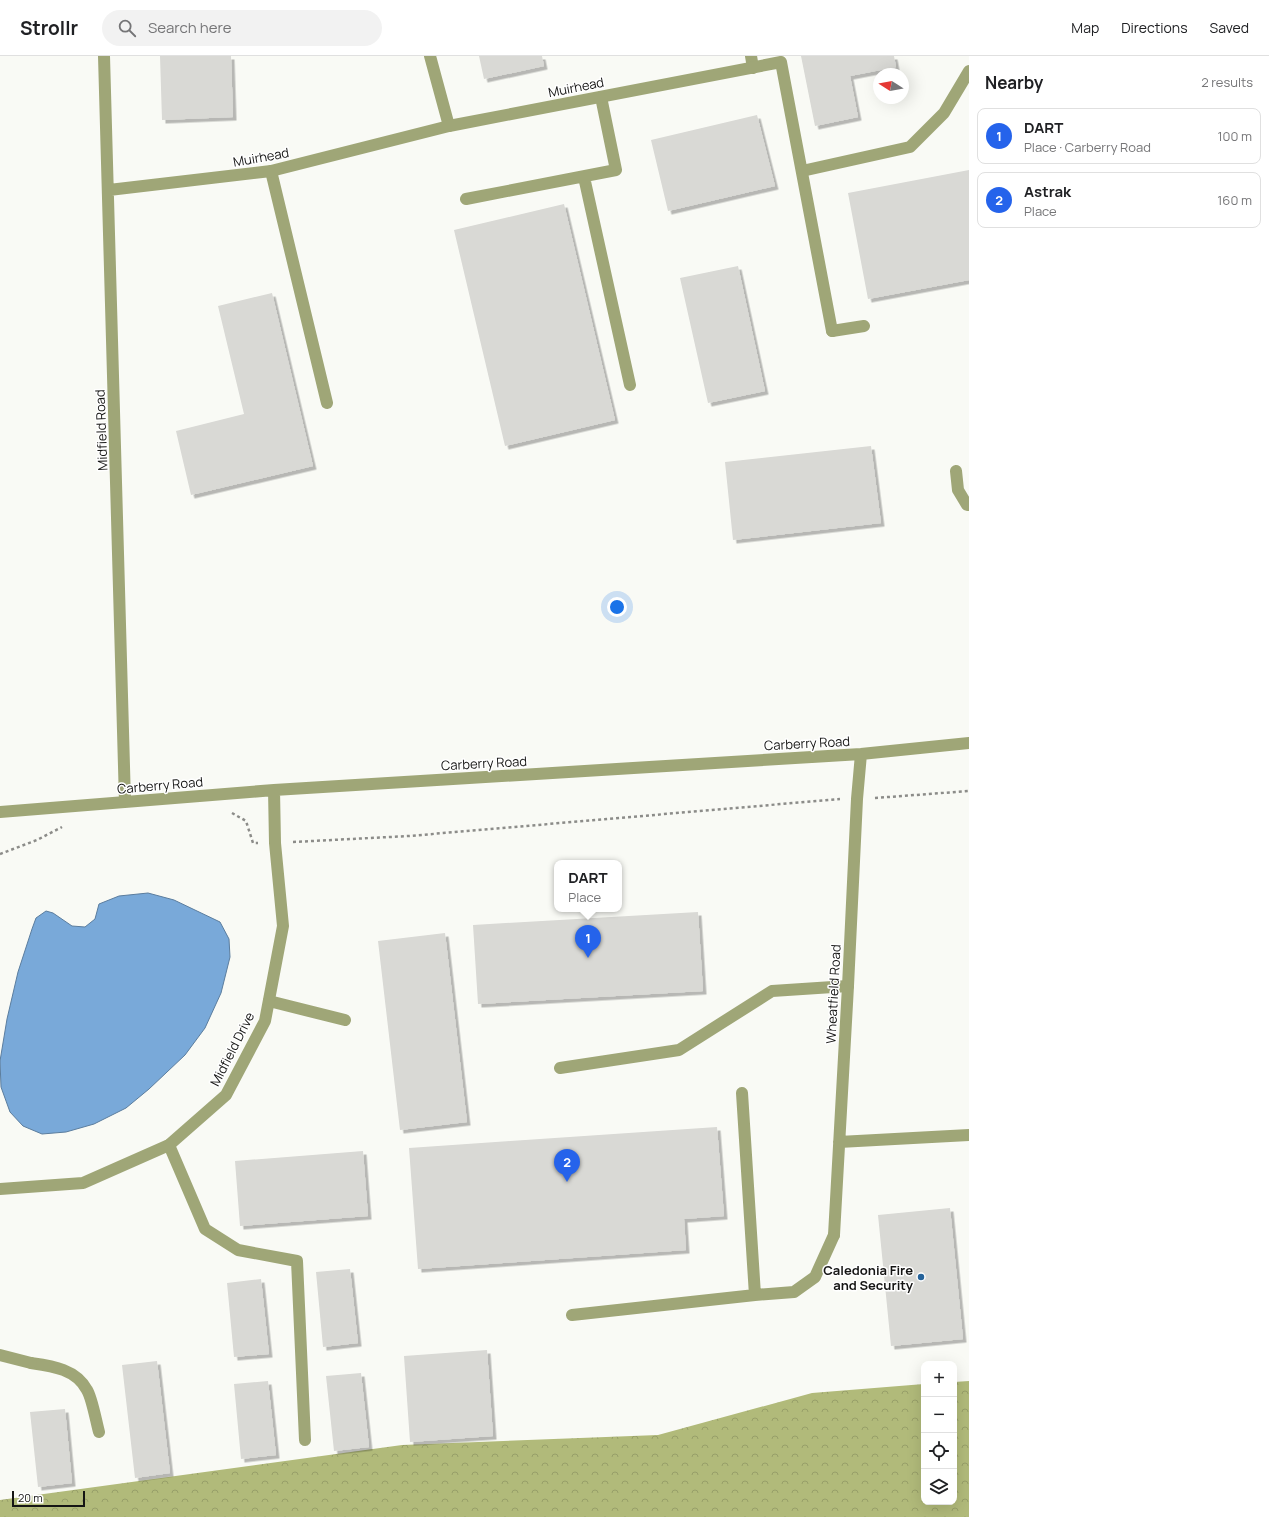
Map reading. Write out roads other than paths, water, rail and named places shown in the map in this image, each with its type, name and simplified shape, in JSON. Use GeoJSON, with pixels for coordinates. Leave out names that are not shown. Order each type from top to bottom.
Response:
{"type":"FeatureCollection","features":[{"type":"Feature","properties":{"kind":"street","name":"Midfield Road"},"geometry":{"type":"LineString","coordinates":[[104,56],[109,190],[125,802]]}},
{"type":"Feature","properties":{"kind":"street"},"geometry":{"type":"LineString","coordinates":[[430,56],[449,126]]}},
{"type":"Feature","properties":{"kind":"street","name":"Muirhead"},"geometry":{"type":"LineString","coordinates":[[109,190],[271,171],[449,126],[601,97],[752,62],[781,62],[832,331],[864,326]]}},
{"type":"Feature","properties":{"kind":"street"},"geometry":{"type":"LineString","coordinates":[[802,171],[910,147],[944,113],[969,71]]}},
{"type":"Feature","properties":{"kind":"street"},"geometry":{"type":"LineString","coordinates":[[466,199],[616,170],[601,97]]}},
{"type":"Feature","properties":{"kind":"street"},"geometry":{"type":"LineString","coordinates":[[271,171],[327,403]]}},
{"type":"Feature","properties":{"kind":"street"},"geometry":{"type":"LineString","coordinates":[[584,177],[630,385]]}},
{"type":"Feature","properties":{"kind":"street"},"geometry":{"type":"LineString","coordinates":[[956,471],[958,490],[967,505],[969,505]]}},
{"type":"Feature","properties":{"kind":"street","name":"Carberry Road"},"geometry":{"type":"LineString","coordinates":[[0,812],[274,790],[861,754],[969,743]]}},
{"type":"Feature","properties":{"kind":"street","name":"Wheatfield Road"},"geometry":{"type":"LineString","coordinates":[[755,1295],[794,1292],[815,1277],[834,1235],[857,799],[861,754]]}},
{"type":"Feature","properties":{"kind":"street","name":"Midfield Drive"},"geometry":{"type":"LineString","coordinates":[[0,1189],[83,1183],[169,1145],[226,1094],[265,1021],[283,926],[275,843],[274,790]]}},
{"type":"Feature","properties":{"kind":"street"},"geometry":{"type":"LineString","coordinates":[[560,1068],[679,1050],[772,991],[848,986]]}},
{"type":"Feature","properties":{"kind":"street"},"geometry":{"type":"LineString","coordinates":[[269,1001],[345,1020]]}},
{"type":"Feature","properties":{"kind":"street"},"geometry":{"type":"LineString","coordinates":[[572,1315],[755,1295],[742,1093]]}},
{"type":"Feature","properties":{"kind":"street"},"geometry":{"type":"LineString","coordinates":[[839,1142],[969,1135]]}},
{"type":"Feature","properties":{"kind":"street"},"geometry":{"type":"LineString","coordinates":[[169,1145],[205,1229],[238,1250],[297,1261],[306,1440]]}},
{"type":"Feature","properties":{"kind":"street"},"geometry":{"type":"LineString","coordinates":[[0,1355],[31,1363],[54,1366],[74,1374],[87,1390],[99,1432]]}},
{"type":"Feature","properties":{"kind":"water"},"geometry":{"type":"Polygon","coordinates":[[[148,893],[174,900],[220,922],[229,939],[230,957],[221,993],[205,1028],[185,1055],[149,1089],[126,1108],[94,1124],[66,1132],[42,1134],[23,1126],[10,1112],[1,1087],[0,1061],[7,1019],[18,972],[36,918],[46,911],[53,913],[72,926],[85,927],[95,919],[99,904],[119,896],[148,893]]]}},
{"type":"Feature","properties":{"kind":"place","name":"DART"},"geometry":{"type":"Point","coordinates":[588,958]}},
{"type":"Feature","properties":{"kind":"place","name":"Astrak"},"geometry":{"type":"Point","coordinates":[567,1182]}},
{"type":"Feature","properties":{"kind":"place","name":"Caledonia Fire and Security"},"geometry":{"type":"Point","coordinates":[921,1277]}}]}
